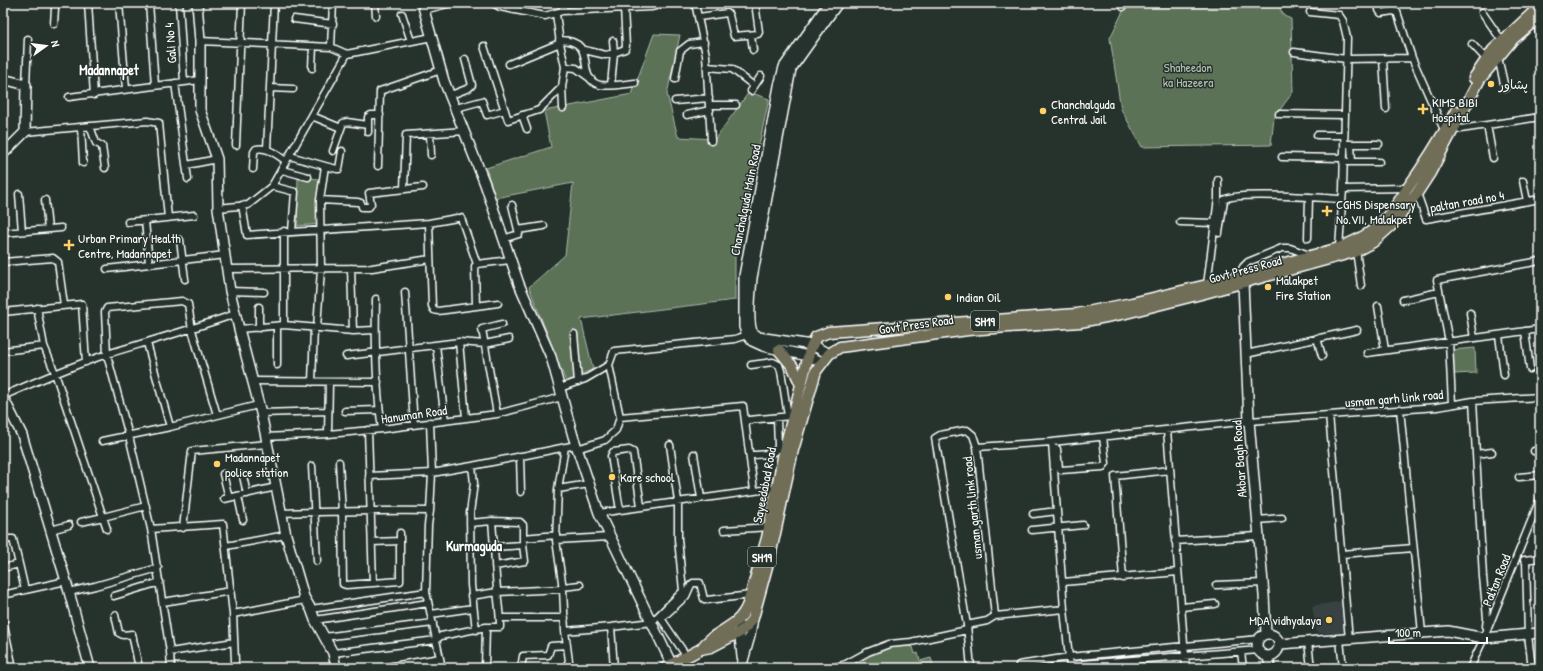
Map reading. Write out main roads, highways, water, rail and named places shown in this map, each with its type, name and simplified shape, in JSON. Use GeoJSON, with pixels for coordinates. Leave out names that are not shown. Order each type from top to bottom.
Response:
{"type":"FeatureCollection","features":[{"type":"Feature","properties":{"kind":"main road","name":"SH19"},"geometry":{"type":"LineString","coordinates":[[1449,131],[1475,76],[1493,50],[1502,40],[1536,11]]}},
{"type":"Feature","properties":{"kind":"main road","name":"Govt Press Road"},"geometry":{"type":"LineString","coordinates":[[820,367],[830,354],[840,347],[968,330],[1080,322],[1126,313],[1241,280],[1339,257],[1373,242],[1392,225],[1413,190],[1430,173],[1449,131],[1480,79],[1536,11]]}},
{"type":"Feature","properties":{"kind":"main road","name":"SH19"},"geometry":{"type":"LineString","coordinates":[[1241,280],[1359,240],[1382,223],[1413,190]]}},
{"type":"Feature","properties":{"kind":"main road","name":"Sayeedabad Road"},"geometry":{"type":"LineString","coordinates":[[749,615],[751,595],[760,568],[791,416],[810,350],[816,337],[829,332],[1077,314],[1132,303],[1207,285],[1241,280]]}},
{"type":"Feature","properties":{"kind":"main road"},"geometry":{"type":"LineString","coordinates":[[779,350],[793,367],[801,385]]}},
{"type":"Feature","properties":{"kind":"main road","name":"Sayeedabad Road"},"geometry":{"type":"LineString","coordinates":[[669,666],[701,649],[708,640],[744,629],[771,552],[793,450],[820,367]]}},
{"type":"Feature","properties":{"kind":"place","name":"پشاور"},"geometry":{"type":"Point","coordinates":[1491,84]}},
{"type":"Feature","properties":{"kind":"place","name":"KIMS BIBI Hospital"},"geometry":{"type":"Point","coordinates":[1423,109]}},
{"type":"Feature","properties":{"kind":"place","name":"Chanchalguda Central Jail"},"geometry":{"type":"Point","coordinates":[1043,111]}},
{"type":"Feature","properties":{"kind":"place","name":"CGHS Dispensary No.VII, Malakpet"},"geometry":{"type":"Point","coordinates":[1327,211]}},
{"type":"Feature","properties":{"kind":"place","name":"Urban Primary Health Centre, Madannapet"},"geometry":{"type":"Point","coordinates":[69,245]}},
{"type":"Feature","properties":{"kind":"place","name":"Malakpet Fire Station"},"geometry":{"type":"Point","coordinates":[1268,287]}},
{"type":"Feature","properties":{"kind":"place","name":"Indian Oil"},"geometry":{"type":"Point","coordinates":[948,297]}},
{"type":"Feature","properties":{"kind":"place","name":"Madannapet police station"},"geometry":{"type":"Point","coordinates":[217,464]}},
{"type":"Feature","properties":{"kind":"place","name":"Kare school"},"geometry":{"type":"Point","coordinates":[612,477]}},
{"type":"Feature","properties":{"kind":"place","name":"MDA vidhyalaya"},"geometry":{"type":"Point","coordinates":[1329,620]}},
{"type":"Feature","properties":{"kind":"district","name":"Madannapet"},"geometry":{"type":"Point","coordinates":[109,69]}},
{"type":"Feature","properties":{"kind":"district","name":"Kurmaguda"},"geometry":{"type":"Point","coordinates":[474,545]}},
{"type":"Feature","properties":{"kind":"park label","name":"Shaheedon ka Hazeera"},"geometry":{"type":"Point","coordinates":[1188,74]}}]}
